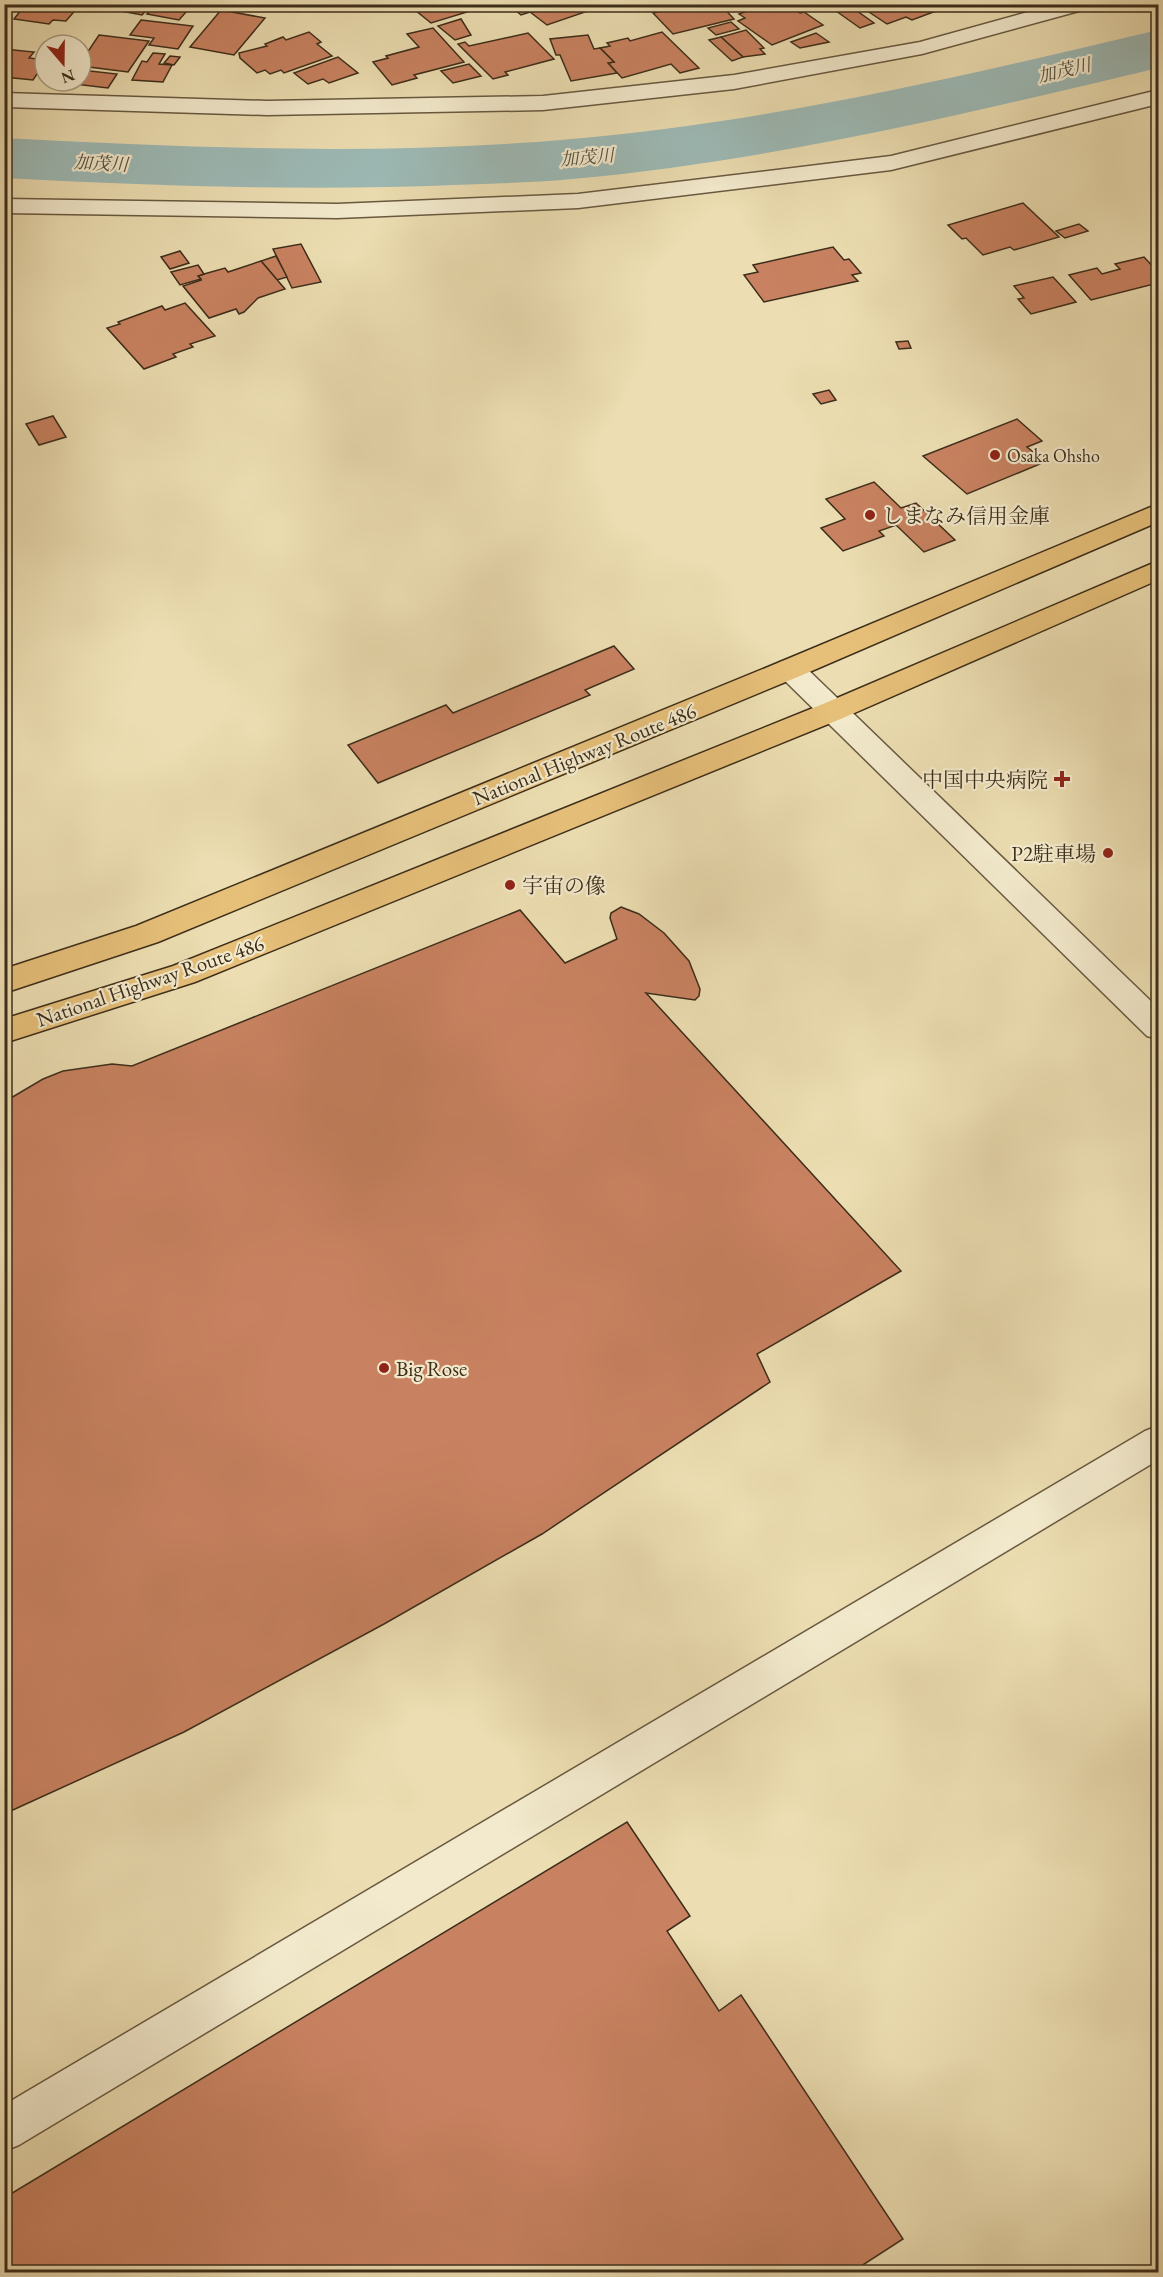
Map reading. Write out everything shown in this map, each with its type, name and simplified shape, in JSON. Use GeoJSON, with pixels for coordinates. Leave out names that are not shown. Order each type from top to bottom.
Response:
{"type":"FeatureCollection","features":[{"type":"Feature","properties":{"kind":"highway","name":"National Highway Route 486"},"geometry":{"type":"LineString","coordinates":[[4,981],[147,934],[789,669],[1158,512]]}},
{"type":"Feature","properties":{"kind":"highway","name":"National Highway Route 486"},"geometry":{"type":"LineString","coordinates":[[4,1031],[184,974],[833,711],[1158,570]]}},
{"type":"Feature","properties":{"kind":"street"},"geometry":{"type":"LineString","coordinates":[[4,100],[267,108],[543,103],[734,82],[922,48],[1083,4]]}},
{"type":"Feature","properties":{"kind":"street"},"geometry":{"type":"LineString","coordinates":[[4,206],[337,211],[578,201],[891,163],[1158,97]]}},
{"type":"Feature","properties":{"kind":"street"},"geometry":{"type":"LineString","coordinates":[[789,669],[1158,1027]]}},
{"type":"Feature","properties":{"kind":"street"},"geometry":{"type":"LineString","coordinates":[[4,2130],[1158,1442]]}},
{"type":"Feature","properties":{"kind":"building"},"geometry":{"type":"Polygon","coordinates":[[[26,4],[58,4],[78,7],[66,21],[53,20],[49,24],[14,19],[26,4]]]}},
{"type":"Feature","properties":{"kind":"building"},"geometry":{"type":"Polygon","coordinates":[[[101,4],[152,4],[142,15],[99,7],[101,4]]]}},
{"type":"Feature","properties":{"kind":"building"},"geometry":{"type":"Polygon","coordinates":[[[156,4],[193,4],[179,20],[147,14],[156,4]]]}},
{"type":"Feature","properties":{"kind":"building"},"geometry":{"type":"Polygon","coordinates":[[[426,4],[478,5],[474,6],[477,9],[431,23],[415,10],[428,6],[426,4]]]}},
{"type":"Feature","properties":{"kind":"building"},"geometry":{"type":"Polygon","coordinates":[[[508,4],[582,4],[588,11],[547,25],[530,12],[521,15],[508,4]]]}},
{"type":"Feature","properties":{"kind":"building"},"geometry":{"type":"Polygon","coordinates":[[[672,4],[720,4],[734,19],[673,34],[653,13],[675,8],[672,4]]]}},
{"type":"Feature","properties":{"kind":"building"},"geometry":{"type":"Polygon","coordinates":[[[780,4],[787,4],[800,13],[804,12],[823,25],[772,45],[738,21],[745,18],[739,14],[758,7],[763,11],[780,4]]]}},
{"type":"Feature","properties":{"kind":"building"},"geometry":{"type":"Polygon","coordinates":[[[847,4],[874,23],[860,28],[829,6],[847,4]]]}},
{"type":"Feature","properties":{"kind":"building"},"geometry":{"type":"Polygon","coordinates":[[[857,4],[943,4],[947,7],[912,20],[906,17],[887,24],[857,4]]]}},
{"type":"Feature","properties":{"kind":"building"},"geometry":{"type":"Polygon","coordinates":[[[221,10],[265,18],[234,55],[190,47],[221,10]]]}},
{"type":"Feature","properties":{"kind":"building"},"geometry":{"type":"Polygon","coordinates":[[[461,19],[471,35],[455,40],[438,26],[461,19]]]}},
{"type":"Feature","properties":{"kind":"building"},"geometry":{"type":"Polygon","coordinates":[[[141,20],[193,26],[178,49],[149,45],[154,38],[130,35],[141,20]]]}},
{"type":"Feature","properties":{"kind":"building"},"geometry":{"type":"Polygon","coordinates":[[[731,22],[739,29],[716,35],[708,28],[731,22]]]}},
{"type":"Feature","properties":{"kind":"building"},"geometry":{"type":"Polygon","coordinates":[[[433,28],[464,62],[414,75],[417,78],[392,85],[373,62],[419,47],[407,34],[433,28]]]}},
{"type":"Feature","properties":{"kind":"building"},"geometry":{"type":"Polygon","coordinates":[[[746,30],[764,48],[760,49],[765,54],[743,57],[721,37],[746,30]]]}},
{"type":"Feature","properties":{"kind":"building"},"geometry":{"type":"Polygon","coordinates":[[[309,32],[321,42],[317,44],[332,56],[284,73],[281,70],[270,74],[265,70],[257,73],[240,58],[239,53],[267,46],[265,44],[283,37],[286,40],[309,32]]]}},
{"type":"Feature","properties":{"kind":"building"},"geometry":{"type":"Polygon","coordinates":[[[662,32],[699,68],[680,73],[671,64],[622,78],[608,63],[614,62],[600,48],[610,46],[607,43],[628,38],[630,41],[662,32]]]}},
{"type":"Feature","properties":{"kind":"building"},"geometry":{"type":"Polygon","coordinates":[[[528,33],[554,59],[505,72],[508,75],[493,79],[458,44],[465,42],[469,46],[528,33]]]}},
{"type":"Feature","properties":{"kind":"building"},"geometry":{"type":"Polygon","coordinates":[[[816,33],[829,42],[800,48],[791,42],[816,33]]]}},
{"type":"Feature","properties":{"kind":"building"},"geometry":{"type":"Polygon","coordinates":[[[99,35],[149,41],[128,72],[93,68],[93,44],[99,35]]]}},
{"type":"Feature","properties":{"kind":"building"},"geometry":{"type":"Polygon","coordinates":[[[588,35],[594,49],[600,48],[614,62],[608,63],[617,73],[571,81],[550,39],[588,35]]]}},
{"type":"Feature","properties":{"kind":"building"},"geometry":{"type":"Polygon","coordinates":[[[721,37],[743,57],[732,61],[709,40],[721,37]]]}},
{"type":"Feature","properties":{"kind":"building"},"geometry":{"type":"Polygon","coordinates":[[[4,49],[33,52],[29,58],[33,58],[33,80],[4,77],[4,49]]]}},
{"type":"Feature","properties":{"kind":"building"},"geometry":{"type":"Polygon","coordinates":[[[153,53],[165,54],[159,64],[172,65],[163,82],[132,80],[142,61],[147,62],[153,53]]]}},
{"type":"Feature","properties":{"kind":"building"},"geometry":{"type":"Polygon","coordinates":[[[170,56],[180,57],[174,65],[164,63],[170,56]]]}},
{"type":"Feature","properties":{"kind":"building"},"geometry":{"type":"Polygon","coordinates":[[[338,57],[358,73],[329,83],[323,79],[308,84],[294,73],[338,57]]]}},
{"type":"Feature","properties":{"kind":"building"},"geometry":{"type":"Polygon","coordinates":[[[469,64],[481,76],[453,83],[441,71],[469,64]]]}},
{"type":"Feature","properties":{"kind":"building"},"geometry":{"type":"Polygon","coordinates":[[[93,71],[117,74],[108,88],[93,86],[93,71]]]}},
{"type":"Feature","properties":{"kind":"building"},"geometry":{"type":"Polygon","coordinates":[[[1023,203],[1059,237],[1014,250],[1010,247],[983,255],[966,238],[962,239],[948,225],[1023,203]]]}},
{"type":"Feature","properties":{"kind":"building"},"geometry":{"type":"Polygon","coordinates":[[[1079,224],[1088,231],[1065,238],[1056,231],[1079,224]]]}},
{"type":"Feature","properties":{"kind":"building"},"geometry":{"type":"Polygon","coordinates":[[[301,244],[321,282],[292,288],[273,249],[301,244]]]}},
{"type":"Feature","properties":{"kind":"building"},"geometry":{"type":"Polygon","coordinates":[[[833,247],[844,260],[849,259],[861,273],[852,275],[858,281],[764,302],[744,275],[758,272],[753,265],[833,247]]]}},
{"type":"Feature","properties":{"kind":"building"},"geometry":{"type":"Polygon","coordinates":[[[180,251],[189,263],[170,269],[161,257],[180,251]]]}},
{"type":"Feature","properties":{"kind":"building"},"geometry":{"type":"Polygon","coordinates":[[[276,256],[287,277],[277,280],[261,261],[276,256]]]}},
{"type":"Feature","properties":{"kind":"building"},"geometry":{"type":"Polygon","coordinates":[[[1144,257],[1158,272],[1158,283],[1091,300],[1069,275],[1097,268],[1102,274],[1120,269],[1115,264],[1144,257]]]}},
{"type":"Feature","properties":{"kind":"building"},"geometry":{"type":"Polygon","coordinates":[[[261,261],[285,289],[258,298],[239,314],[236,309],[209,318],[183,286],[201,280],[198,276],[204,274],[225,268],[228,272],[261,261]]]}},
{"type":"Feature","properties":{"kind":"building"},"geometry":{"type":"Polygon","coordinates":[[[198,265],[204,274],[198,276],[201,279],[180,285],[171,272],[198,265]]]}},
{"type":"Feature","properties":{"kind":"building"},"geometry":{"type":"Polygon","coordinates":[[[1053,277],[1076,302],[1031,314],[1018,299],[1024,298],[1014,286],[1053,277]]]}},
{"type":"Feature","properties":{"kind":"building"},"geometry":{"type":"Polygon","coordinates":[[[185,303],[215,336],[190,344],[193,347],[173,354],[176,357],[144,369],[107,328],[162,306],[165,310],[185,303]]]}},
{"type":"Feature","properties":{"kind":"building"},"geometry":{"type":"Polygon","coordinates":[[[908,341],[911,348],[899,349],[896,342],[908,341]]]}},
{"type":"Feature","properties":{"kind":"building"},"geometry":{"type":"Polygon","coordinates":[[[829,390],[836,400],[821,404],[813,394],[829,390]]]}},
{"type":"Feature","properties":{"kind":"building"},"geometry":{"type":"Polygon","coordinates":[[[53,416],[66,437],[39,445],[26,424],[53,416]]]}},
{"type":"Feature","properties":{"kind":"building"},"geometry":{"type":"Polygon","coordinates":[[[1017,419],[1042,441],[1027,447],[1042,459],[1040,464],[967,494],[923,456],[1017,419]]]}},
{"type":"Feature","properties":{"kind":"building"},"geometry":{"type":"Polygon","coordinates":[[[874,482],[901,508],[916,503],[955,540],[924,552],[896,525],[879,531],[884,536],[843,551],[821,528],[845,519],[826,499],[874,482]]]}},
{"type":"Feature","properties":{"kind":"building"},"geometry":{"type":"Polygon","coordinates":[[[614,646],[634,669],[585,690],[590,695],[378,783],[348,745],[446,705],[453,713],[614,646]]]}},
{"type":"Feature","properties":{"kind":"building","name":"Big Rose"},"geometry":{"type":"Polygon","coordinates":[[[621,907],[639,914],[664,933],[689,961],[700,989],[699,996],[695,1000],[646,993],[901,1271],[757,1354],[770,1382],[542,1534],[384,1624],[184,1732],[4,1814],[4,1102],[43,1079],[63,1071],[112,1064],[132,1066],[520,910],[565,963],[617,939],[610,918],[611,913],[621,907]]]}},
{"type":"Feature","properties":{"kind":"building"},"geometry":{"type":"Polygon","coordinates":[[[627,1822],[690,1916],[667,1931],[719,2011],[741,1995],[903,2239],[852,2272],[4,2272],[4,2198],[627,1822]]]}},
{"type":"Feature","properties":{"kind":"waterway","name":"加茂川"},"geometry":{"type":"LineString","coordinates":[[4,158],[182,166],[301,168],[360,168],[571,159],[657,150],[801,127],[944,98],[1158,49]]}},
{"type":"Feature","properties":{"kind":"place","name":"Osaka Ohsho"},"geometry":{"type":"Point","coordinates":[995,455]}},
{"type":"Feature","properties":{"kind":"place","name":"しまなみ信用金庫"},"geometry":{"type":"Point","coordinates":[870,515]}},
{"type":"Feature","properties":{"kind":"place","name":"中国中央病院"},"geometry":{"type":"Point","coordinates":[1062,779]}},
{"type":"Feature","properties":{"kind":"place","name":"P2駐車場"},"geometry":{"type":"Point","coordinates":[1108,853]}},
{"type":"Feature","properties":{"kind":"place","name":"宇宙の像"},"geometry":{"type":"Point","coordinates":[510,885]}},
{"type":"Feature","properties":{"kind":"place","name":"Big Rose"},"geometry":{"type":"Point","coordinates":[384,1368]}}]}
